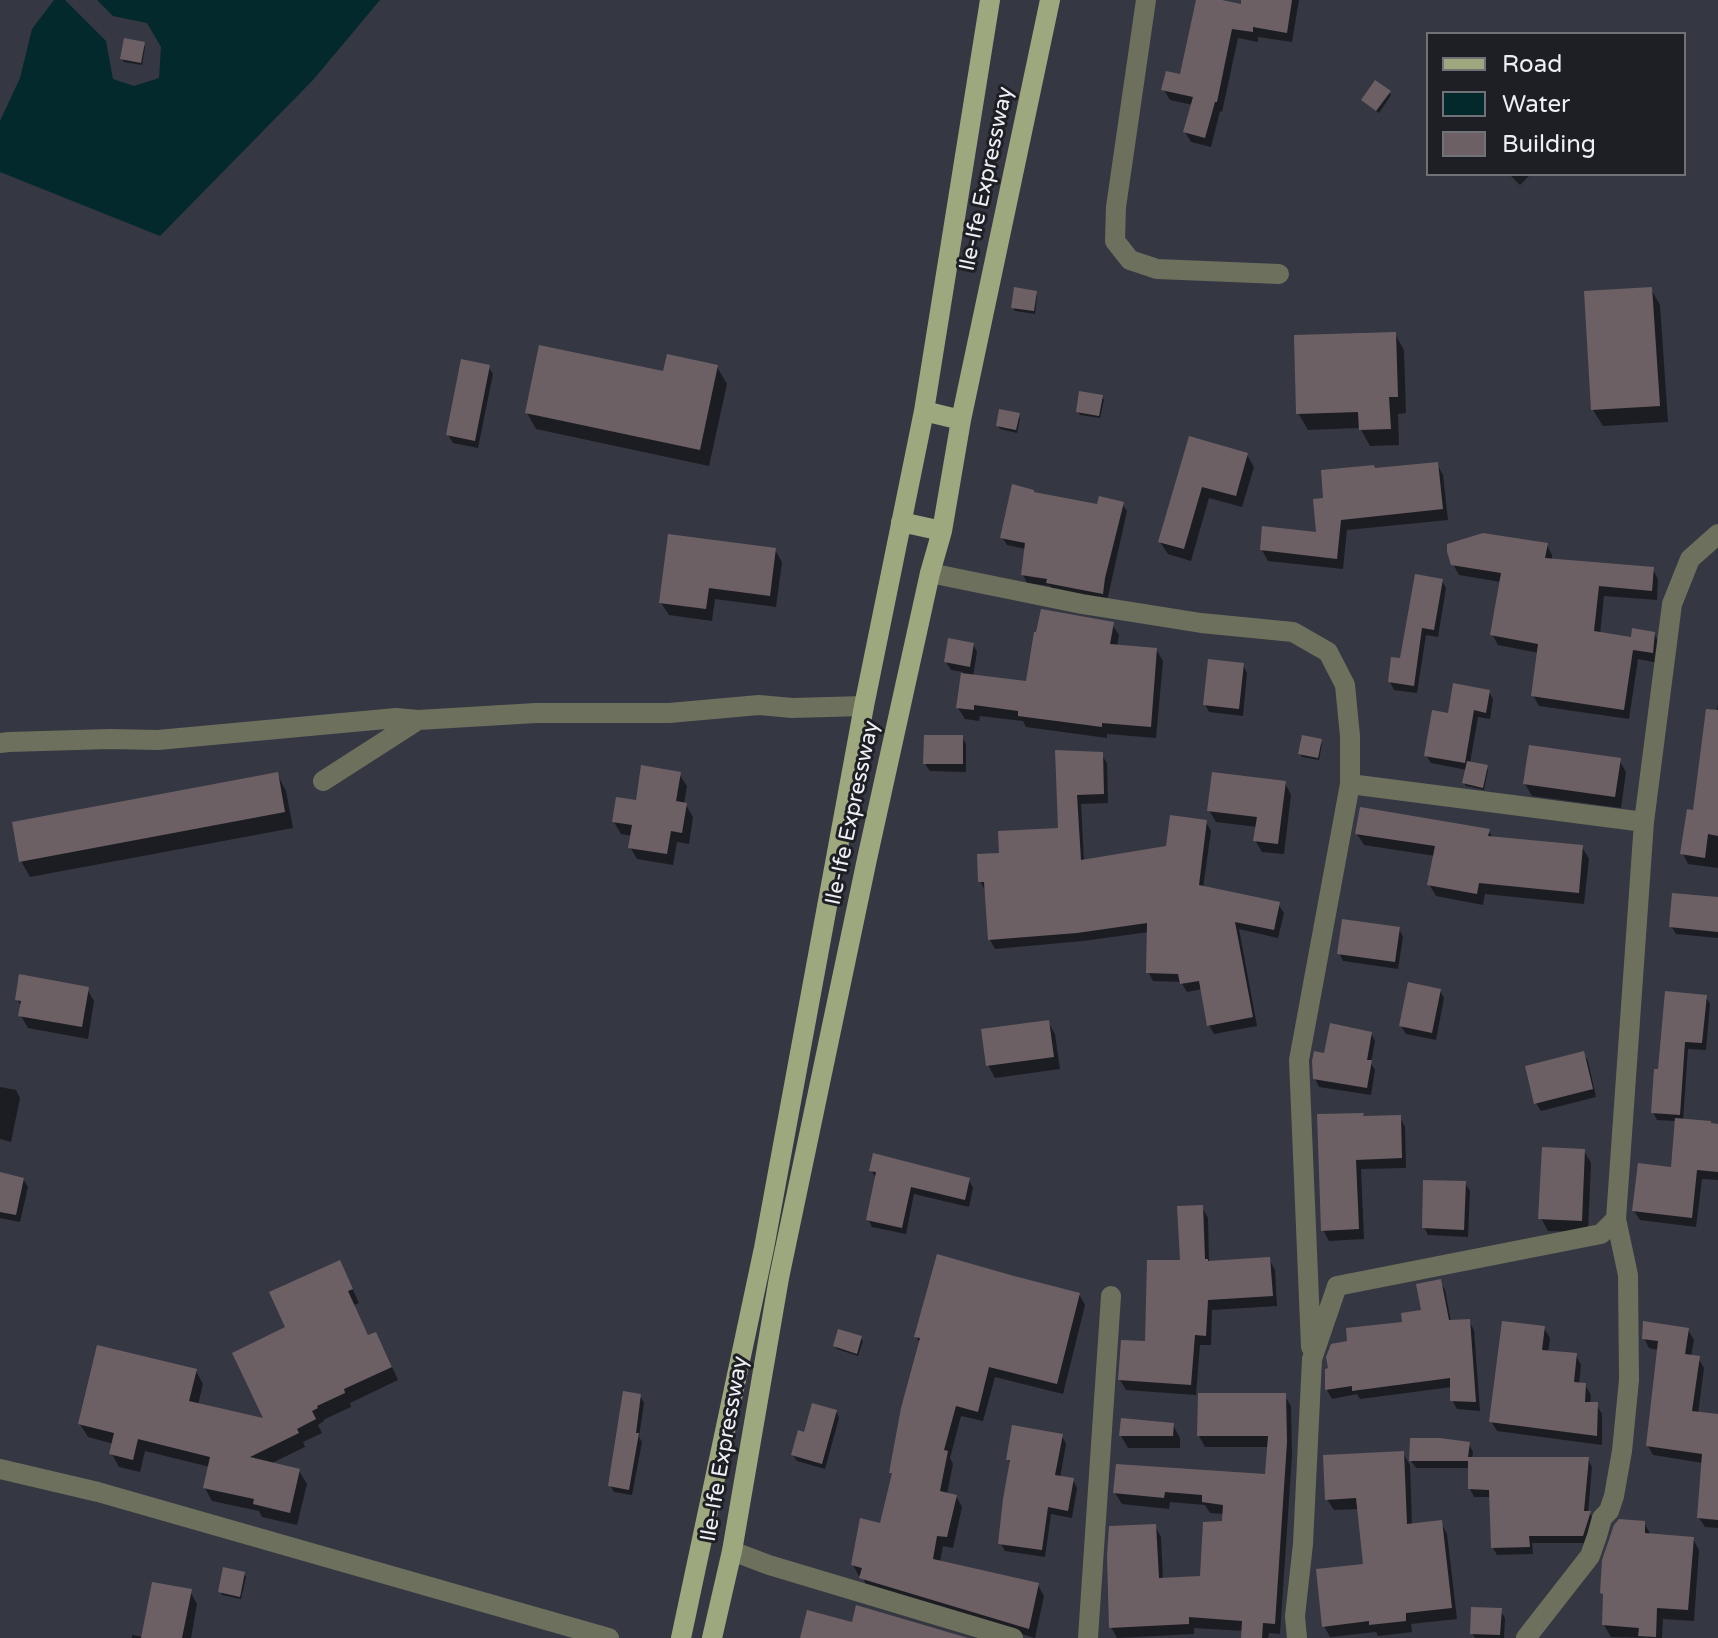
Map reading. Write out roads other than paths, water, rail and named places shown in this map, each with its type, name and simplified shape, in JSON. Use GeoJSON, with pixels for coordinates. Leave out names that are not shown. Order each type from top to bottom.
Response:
{"type":"FeatureCollection","features":[{"type":"Feature","properties":{"kind":"main road","name":"Ile-Ife Expressway"},"geometry":{"type":"LineString","coordinates":[[681,1638],[764,1248],[864,706],[924,411],[990,0]]}},
{"type":"Feature","properties":{"kind":"main road","name":"Ile-Ife Expressway"},"geometry":{"type":"LineString","coordinates":[[712,1638],[732,1551],[779,1278],[863,875],[942,531],[961,420],[1050,0]]}},
{"type":"Feature","properties":{"kind":"main road"},"geometry":{"type":"LineString","coordinates":[[924,411],[961,420]]}},
{"type":"Feature","properties":{"kind":"main road"},"geometry":{"type":"LineString","coordinates":[[901,522],[942,531]]}},
{"type":"Feature","properties":{"kind":"street"},"geometry":{"type":"LineString","coordinates":[[1146,0],[1116,207],[1115,241],[1130,260],[1157,269],[1279,274]]}},
{"type":"Feature","properties":{"kind":"street"},"geometry":{"type":"LineString","coordinates":[[1526,1638],[1590,1556],[1602,1518],[1609,1511],[1614,1496],[1622,1451],[1629,1380],[1628,1275],[1616,1219],[1644,822],[1672,604],[1690,559],[1718,534]]}},
{"type":"Feature","properties":{"kind":"street"},"geometry":{"type":"LineString","coordinates":[[930,573],[1112,609],[1201,623],[1293,632],[1328,652],[1345,685],[1350,736],[1350,784],[1299,1060],[1312,1359],[1303,1544],[1295,1616],[1297,1638]]}},
{"type":"Feature","properties":{"kind":"street"},"geometry":{"type":"LineString","coordinates":[[0,743],[158,740],[388,718],[418,720],[536,713],[669,713],[759,705],[792,708],[864,706]]}},
{"type":"Feature","properties":{"kind":"street"},"geometry":{"type":"LineString","coordinates":[[323,781],[418,720]]}},
{"type":"Feature","properties":{"kind":"street"},"geometry":{"type":"LineString","coordinates":[[1350,784],[1644,822]]}},
{"type":"Feature","properties":{"kind":"street"},"geometry":{"type":"LineString","coordinates":[[1312,1359],[1337,1286],[1601,1234],[1616,1219]]}},
{"type":"Feature","properties":{"kind":"street"},"geometry":{"type":"LineString","coordinates":[[1088,1638],[1111,1296]]}},
{"type":"Feature","properties":{"kind":"street"},"geometry":{"type":"LineString","coordinates":[[0,1469],[98,1492],[609,1638]]}},
{"type":"Feature","properties":{"kind":"street"},"geometry":{"type":"LineString","coordinates":[[732,1551],[769,1565],[1013,1638]]}},
{"type":"Feature","properties":{"kind":"water"},"geometry":{"type":"Polygon","coordinates":[[[54,0],[65,0],[106,41],[113,79],[134,86],[159,78],[161,47],[147,23],[113,16],[97,0],[380,0],[313,80],[160,236],[0,172],[0,121],[20,78],[32,29],[54,0]]]}}]}
